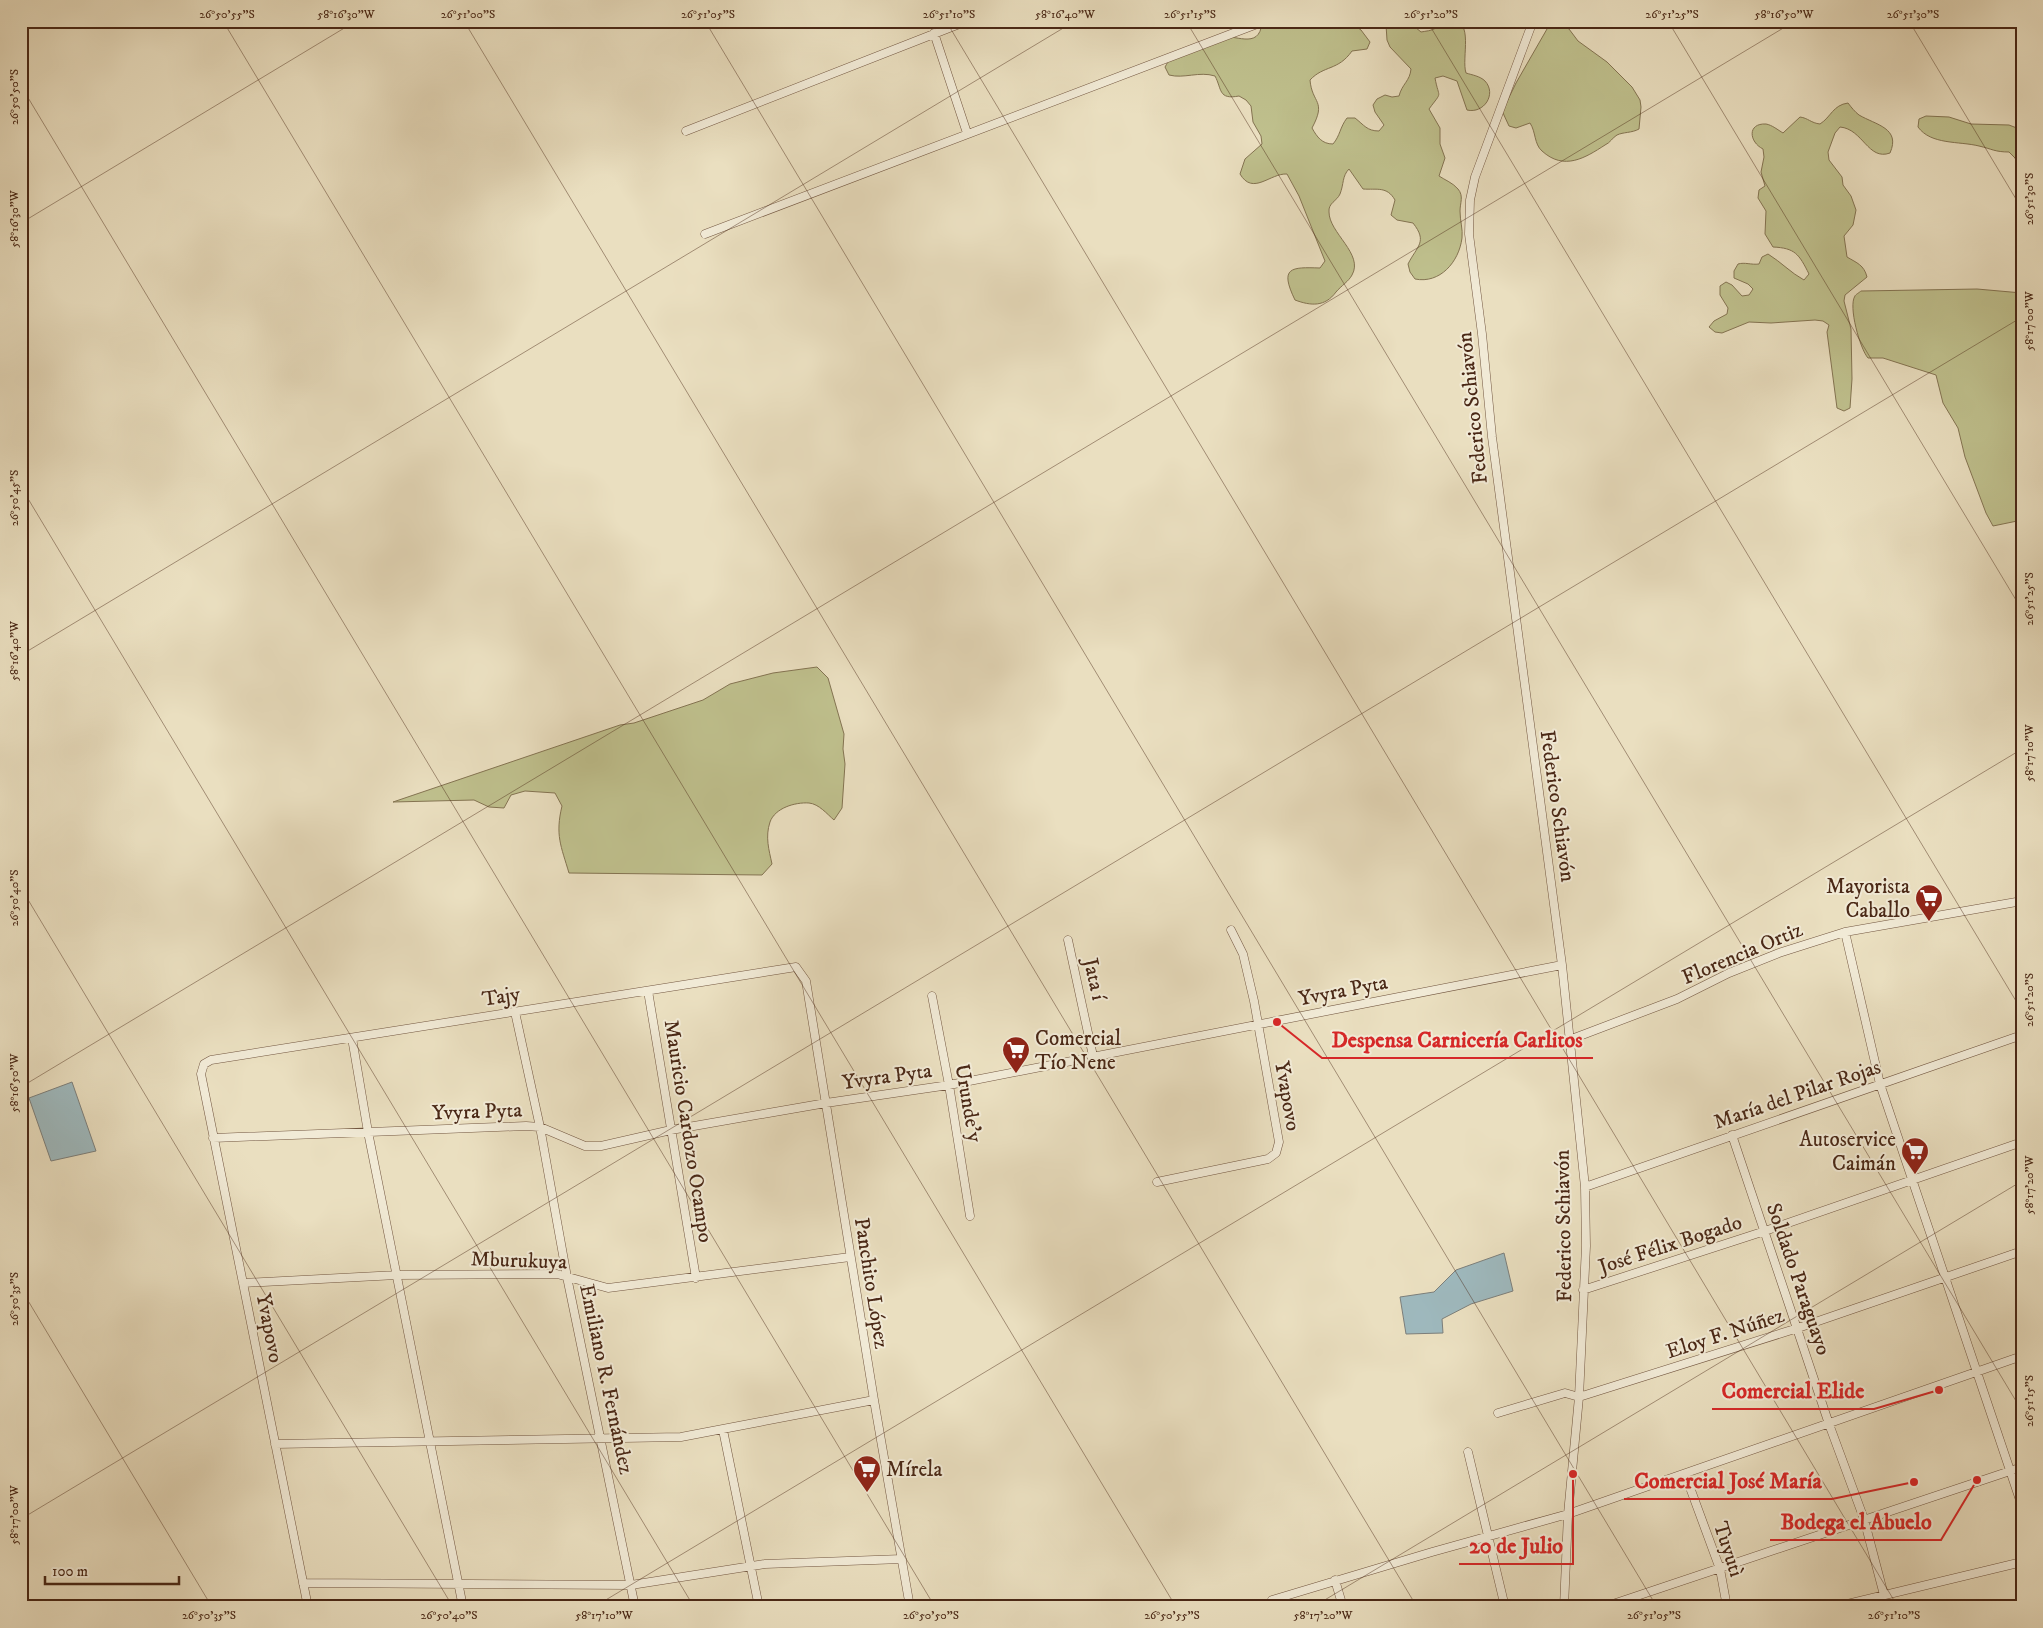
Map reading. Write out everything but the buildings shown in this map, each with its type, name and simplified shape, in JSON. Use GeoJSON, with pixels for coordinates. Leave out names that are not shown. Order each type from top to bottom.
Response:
{"type":"FeatureCollection","features":[{"type":"Feature","properties":{"kind":"street"},"geometry":{"type":"LineString","coordinates":[[686,131],[967,21]]}},
{"type":"Feature","properties":{"kind":"street"},"geometry":{"type":"LineString","coordinates":[[705,234],[1265,21]]}},
{"type":"Feature","properties":{"kind":"street","name":"Federico Schiavón"},"geometry":{"type":"LineString","coordinates":[[1533,21],[1475,177],[1470,200],[1469,234],[1482,334],[1492,437],[1562,966],[1584,1187],[1586,1246],[1579,1397],[1568,1514],[1564,1607]]}},
{"type":"Feature","properties":{"kind":"street"},"geometry":{"type":"LineString","coordinates":[[934,33],[968,133]]}},
{"type":"Feature","properties":{"kind":"street","name":"Florencia Ortiz"},"geometry":{"type":"LineString","coordinates":[[1569,1040],[1677,999],[1729,973],[1844,932],[2022,900]]}},
{"type":"Feature","properties":{"kind":"street","name":"Yvapovo"},"geometry":{"type":"LineString","coordinates":[[1157,1182],[1268,1159],[1276,1153],[1278,1142],[1243,954],[1231,930]]}},
{"type":"Feature","properties":{"kind":"street"},"geometry":{"type":"LineString","coordinates":[[1844,932],[1880,1084],[2022,1506]]}},
{"type":"Feature","properties":{"kind":"street","name":"Jata í"},"geometry":{"type":"LineString","coordinates":[[1068,940],[1094,1056]]}},
{"type":"Feature","properties":{"kind":"street","name":"Yvyra Pyta"},"geometry":{"type":"LineString","coordinates":[[214,1138],[526,1126],[540,1128],[585,1146],[601,1146],[671,1130],[826,1103],[949,1085],[1562,966]]}},
{"type":"Feature","properties":{"kind":"street","name":"Tajy"},"geometry":{"type":"LineString","coordinates":[[211,1060],[796,967]]}},
{"type":"Feature","properties":{"kind":"street","name":"Panchito López"},"geometry":{"type":"LineString","coordinates":[[796,967],[806,981],[850,1257],[910,1607]]}},
{"type":"Feature","properties":{"kind":"street","name":"Mauricio Cardozo Ocampo"},"geometry":{"type":"LineString","coordinates":[[648,990],[696,1278]]}},
{"type":"Feature","properties":{"kind":"street","name":"Urunde'y"},"geometry":{"type":"LineString","coordinates":[[932,996],[949,1085],[970,1216]]}},
{"type":"Feature","properties":{"kind":"street","name":"Emiliano R. Fernández"},"geometry":{"type":"LineString","coordinates":[[516,1012],[634,1607]]}},
{"type":"Feature","properties":{"kind":"street","name":"María del Pilar Rojas"},"geometry":{"type":"LineString","coordinates":[[1584,1187],[2022,1034]]}},
{"type":"Feature","properties":{"kind":"street"},"geometry":{"type":"LineString","coordinates":[[352,1038],[368,1132],[463,1607]]}},
{"type":"Feature","properties":{"kind":"street","name":"Yvapovo"},"geometry":{"type":"LineString","coordinates":[[211,1060],[204,1064],[201,1074],[308,1607]]}},
{"type":"Feature","properties":{"kind":"street","name":"Soldado Paraguayo"},"geometry":{"type":"LineString","coordinates":[[1732,1135],[1829,1424],[1864,1519],[1884,1595],[1884,1607]]}},
{"type":"Feature","properties":{"kind":"street","name":"José Félix Bogado"},"geometry":{"type":"LineString","coordinates":[[1583,1290],[1765,1231],[2022,1142]]}},
{"type":"Feature","properties":{"kind":"street","name":"Eloy F. Núñez"},"geometry":{"type":"LineString","coordinates":[[1579,1397],[1798,1328],[2022,1251]]}},
{"type":"Feature","properties":{"kind":"street","name":"Mburukuya"},"geometry":{"type":"LineString","coordinates":[[243,1283],[397,1275],[557,1274],[608,1288],[850,1257]]}},
{"type":"Feature","properties":{"kind":"street"},"geometry":{"type":"LineString","coordinates":[[1272,1600],[1335,1580],[1568,1514],[2022,1356]]}},
{"type":"Feature","properties":{"kind":"street"},"geometry":{"type":"LineString","coordinates":[[1498,1412],[1565,1393],[1579,1397]]}},
{"type":"Feature","properties":{"kind":"street"},"geometry":{"type":"LineString","coordinates":[[275,1444],[681,1437],[874,1400]]}},
{"type":"Feature","properties":{"kind":"street"},"geometry":{"type":"LineString","coordinates":[[723,1430],[759,1607]]}},
{"type":"Feature","properties":{"kind":"street"},"geometry":{"type":"LineString","coordinates":[[1468,1452],[1505,1607]]}},
{"type":"Feature","properties":{"kind":"street"},"geometry":{"type":"LineString","coordinates":[[1604,1607],[2022,1467]]}},
{"type":"Feature","properties":{"kind":"street","name":"Tuyutì"},"geometry":{"type":"LineString","coordinates":[[1685,1474],[1720,1569],[1727,1607]]}},
{"type":"Feature","properties":{"kind":"street"},"geometry":{"type":"LineString","coordinates":[[303,1583],[631,1585],[751,1565],[902,1560]]}},
{"type":"Feature","properties":{"kind":"street"},"geometry":{"type":"LineString","coordinates":[[1835,1607],[2022,1562]]}},
{"type":"Feature","properties":{"kind":"street"},"geometry":{"type":"LineString","coordinates":[[1335,1580],[1343,1607]]}},
{"type":"Feature","properties":{"kind":"green space"},"geometry":{"type":"Polygon","coordinates":[[[1268,21],[1348,21],[1361,30],[1370,42],[1367,49],[1352,51],[1342,62],[1320,72],[1310,80],[1318,107],[1312,128],[1320,139],[1326,143],[1333,144],[1347,118],[1355,118],[1369,129],[1379,131],[1384,125],[1375,112],[1373,105],[1377,99],[1385,95],[1399,96],[1409,77],[1411,69],[1390,47],[1387,40],[1386,25],[1380,21],[1415,21],[1415,27],[1421,32],[1432,30],[1450,21],[1458,22],[1462,26],[1465,32],[1466,73],[1483,79],[1490,92],[1487,102],[1483,106],[1479,109],[1467,110],[1457,81],[1443,76],[1435,78],[1439,95],[1429,109],[1440,128],[1440,144],[1445,158],[1439,176],[1451,183],[1460,192],[1462,235],[1457,255],[1440,275],[1424,280],[1415,279],[1410,272],[1408,264],[1420,244],[1420,235],[1417,229],[1413,223],[1397,220],[1391,215],[1395,200],[1389,193],[1381,190],[1363,189],[1349,169],[1344,177],[1340,194],[1331,204],[1329,212],[1334,228],[1350,251],[1353,259],[1352,275],[1332,297],[1322,303],[1312,304],[1295,300],[1288,281],[1288,275],[1291,271],[1302,268],[1320,268],[1325,261],[1299,196],[1287,174],[1262,182],[1250,183],[1240,174],[1245,159],[1262,144],[1261,136],[1253,122],[1251,106],[1239,96],[1224,95],[1215,76],[1203,74],[1169,75],[1165,67],[1174,55],[1214,38],[1224,36],[1251,39],[1260,31],[1262,23],[1268,21]]]}},
{"type":"Feature","properties":{"kind":"green space"},"geometry":{"type":"Polygon","coordinates":[[[1558,22],[1569,29],[1578,41],[1607,62],[1632,87],[1640,100],[1641,107],[1639,129],[1617,135],[1607,144],[1582,158],[1566,161],[1550,157],[1539,148],[1530,123],[1516,128],[1509,126],[1503,113],[1501,114],[1516,83],[1547,29],[1551,23],[1558,22]]]}},
{"type":"Feature","properties":{"kind":"green space"},"geometry":{"type":"Polygon","coordinates":[[[1848,103],[1859,115],[1885,128],[1890,133],[1893,145],[1890,153],[1876,153],[1854,133],[1840,127],[1835,133],[1828,152],[1829,160],[1842,177],[1843,185],[1851,196],[1856,210],[1853,225],[1844,236],[1847,257],[1862,267],[1867,277],[1845,295],[1844,301],[1851,329],[1852,379],[1850,408],[1844,411],[1837,408],[1827,332],[1829,325],[1823,321],[1749,322],[1722,333],[1715,332],[1709,327],[1714,321],[1727,314],[1728,308],[1720,295],[1720,286],[1726,282],[1732,285],[1742,296],[1749,295],[1753,289],[1748,284],[1734,278],[1734,271],[1738,264],[1759,264],[1762,257],[1768,254],[1804,280],[1809,274],[1795,253],[1773,247],[1765,234],[1766,211],[1758,198],[1759,190],[1765,186],[1761,172],[1764,157],[1763,149],[1758,146],[1753,138],[1753,130],[1760,124],[1766,124],[1773,126],[1783,133],[1800,117],[1820,124],[1839,106],[1848,103]]]}},
{"type":"Feature","properties":{"kind":"green space"},"geometry":{"type":"Polygon","coordinates":[[[1926,116],[1949,117],[1971,124],[2009,125],[2022,130],[2022,175],[2015,158],[2009,152],[1930,137],[1918,127],[1919,119],[1926,116]]]}},
{"type":"Feature","properties":{"kind":"green space"},"geometry":{"type":"Polygon","coordinates":[[[1977,289],[2022,293],[2022,520],[1993,526],[1986,513],[1965,457],[1958,428],[1943,403],[1936,375],[1883,358],[1868,358],[1859,337],[1853,309],[1855,296],[1861,291],[1977,289]]]}},
{"type":"Feature","properties":{"kind":"green space"},"geometry":{"type":"Polygon","coordinates":[[[817,667],[828,678],[844,734],[845,764],[842,808],[834,820],[819,807],[809,803],[792,805],[776,813],[770,822],[768,833],[772,864],[762,875],[569,873],[561,848],[559,833],[562,806],[555,793],[525,791],[511,795],[504,808],[489,807],[474,800],[393,802],[620,725],[634,723],[703,700],[730,684],[773,673],[817,667]]]}},
{"type":"Feature","properties":{"kind":"water"},"geometry":{"type":"Polygon","coordinates":[[[72,1082],[96,1151],[51,1161],[29,1098],[72,1082]]]}},
{"type":"Feature","properties":{"kind":"water"},"geometry":{"type":"Polygon","coordinates":[[[1504,1253],[1513,1291],[1471,1304],[1442,1319],[1443,1333],[1406,1334],[1400,1297],[1434,1292],[1456,1270],[1504,1253]]]}},
{"type":"Feature","properties":{"kind":"place","name":"Mayorista Caballo"},"geometry":{"type":"Point","coordinates":[1929,922]}},
{"type":"Feature","properties":{"kind":"place","name":"Despensa Carnicería Carlitos"},"geometry":{"type":"Point","coordinates":[1277,1022]}},
{"type":"Feature","properties":{"kind":"place","name":"Comercial Tío Nene"},"geometry":{"type":"Point","coordinates":[1016,1074]}},
{"type":"Feature","properties":{"kind":"place","name":"Autoservice Caimán"},"geometry":{"type":"Point","coordinates":[1915,1175]}},
{"type":"Feature","properties":{"kind":"place","name":"Comercial Elide"},"geometry":{"type":"Point","coordinates":[1939,1390]}},
{"type":"Feature","properties":{"kind":"place","name":"20 de Julio"},"geometry":{"type":"Point","coordinates":[1573,1474]}},
{"type":"Feature","properties":{"kind":"place","name":"Bodega el Abuelo"},"geometry":{"type":"Point","coordinates":[1977,1480]}},
{"type":"Feature","properties":{"kind":"place","name":"Comercial José María"},"geometry":{"type":"Point","coordinates":[1914,1482]}},
{"type":"Feature","properties":{"kind":"place","name":"Mírela"},"geometry":{"type":"Point","coordinates":[867,1493]}}]}
